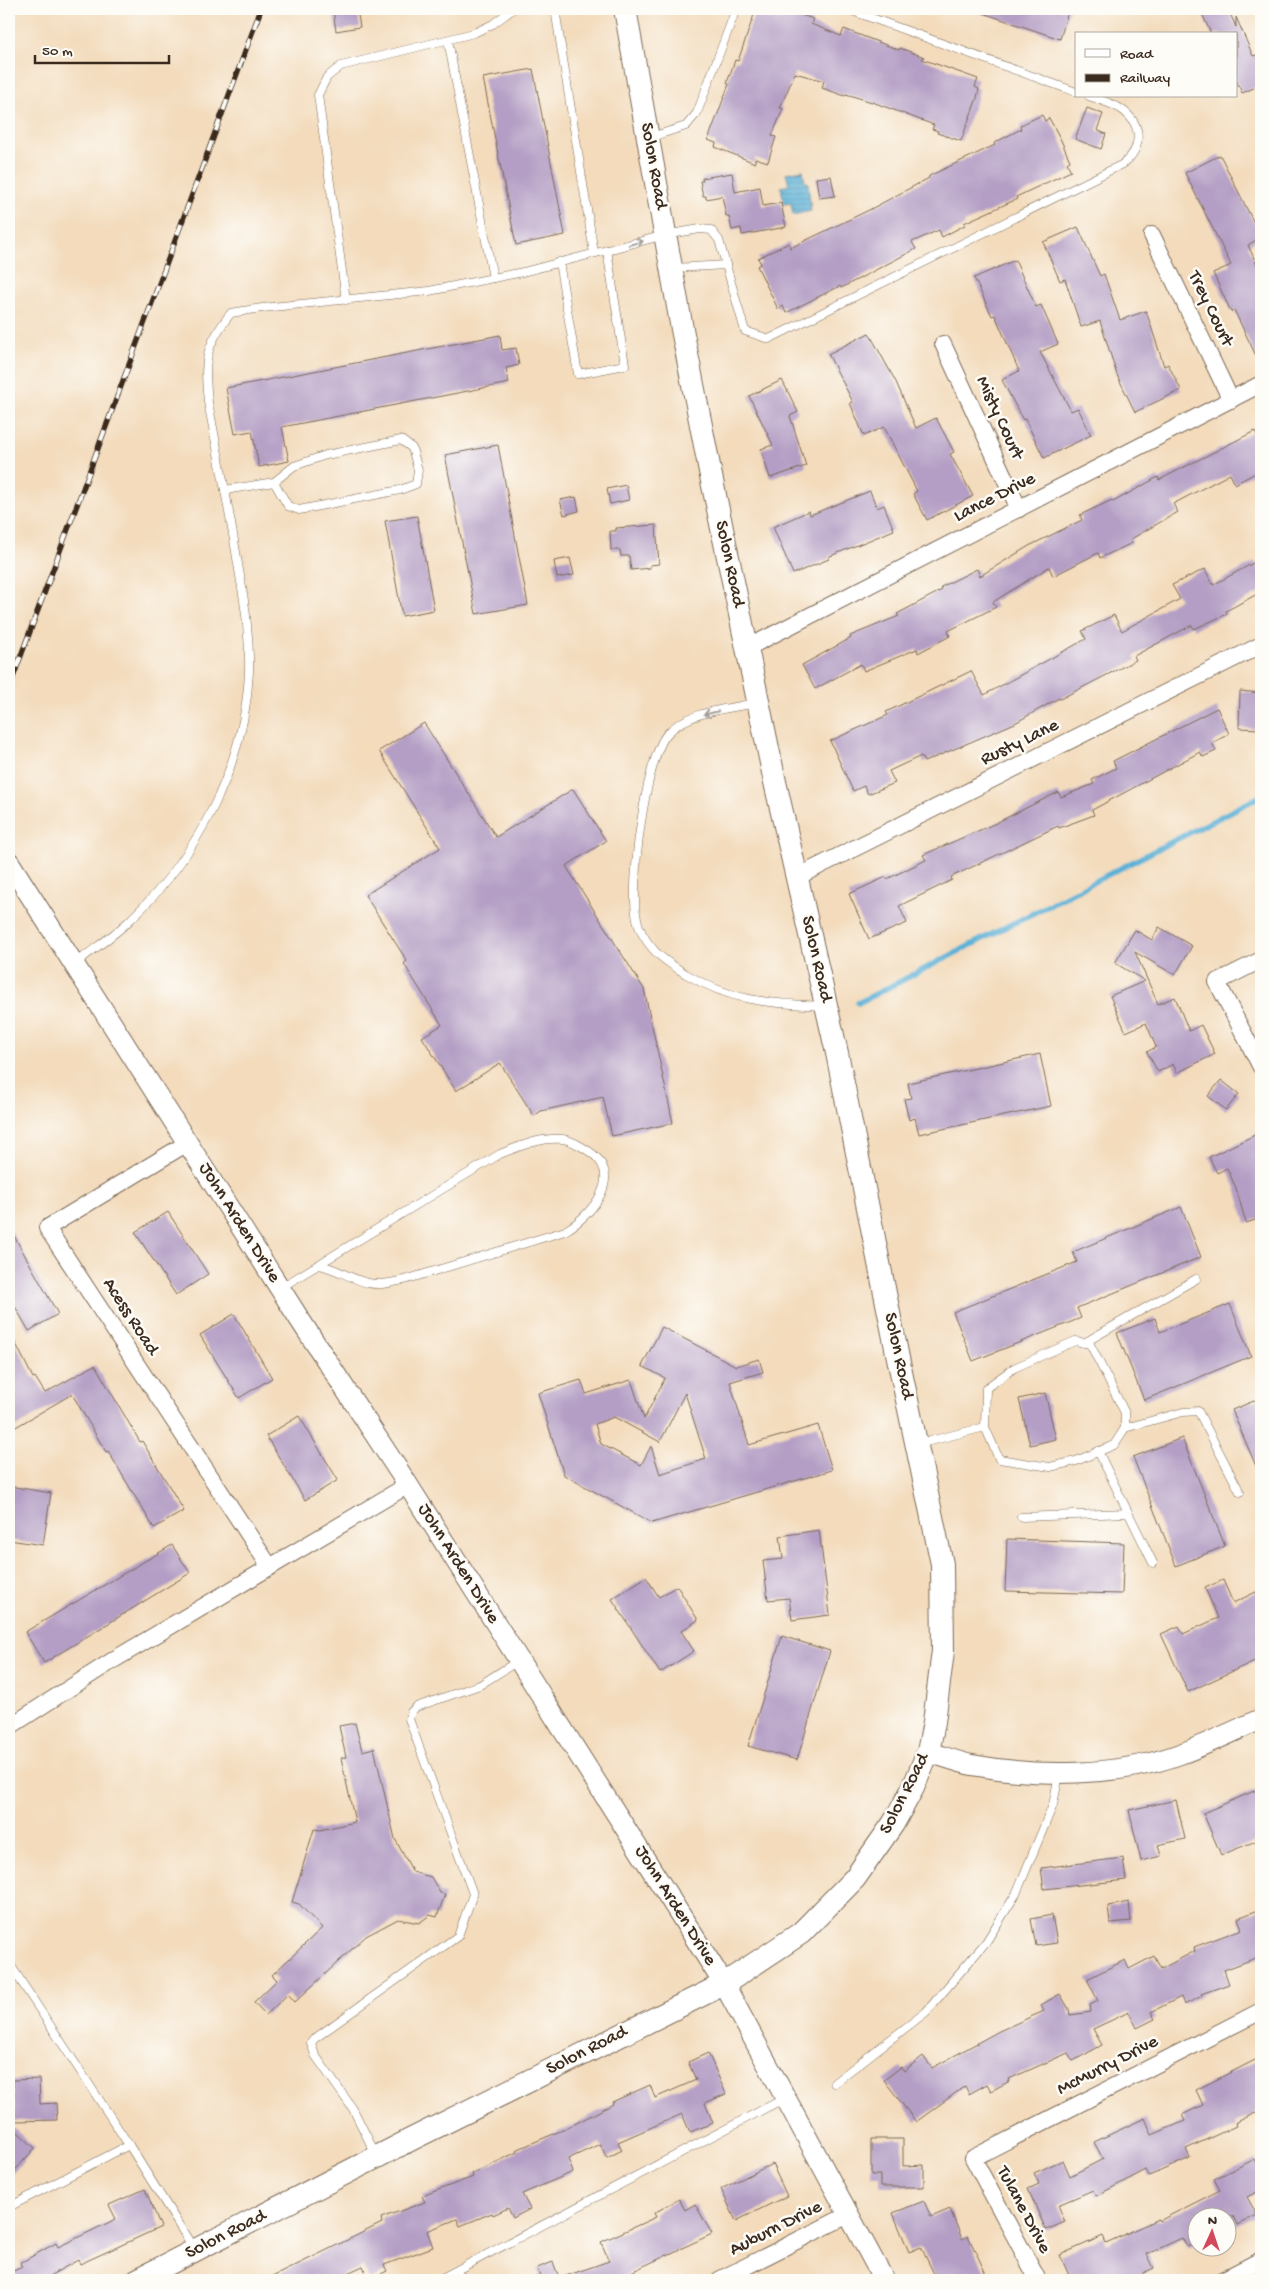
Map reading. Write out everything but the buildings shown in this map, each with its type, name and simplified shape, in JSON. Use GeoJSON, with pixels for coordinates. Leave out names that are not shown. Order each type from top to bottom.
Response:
{"type":"FeatureCollection","features":[{"type":"Feature","properties":{"kind":"main road","name":"Solon Road"},"geometry":{"type":"LineString","coordinates":[[138,2280],[377,2157],[724,1984],[801,1933],[855,1878],[893,1824],[928,1752],[936,1714],[943,1652],[942,1564],[827,1006],[758,702],[710,476],[625,9]]}},
{"type":"Feature","properties":{"kind":"street","name":"Trey Court"},"geometry":{"type":"LineString","coordinates":[[1152,235],[1231,400]]}},
{"type":"Feature","properties":{"kind":"street","name":"Misty Court"},"geometry":{"type":"LineString","coordinates":[[943,344],[1019,509]]}},
{"type":"Feature","properties":{"kind":"street","name":"Lance Drive"},"geometry":{"type":"LineString","coordinates":[[747,648],[1261,384]]}},
{"type":"Feature","properties":{"kind":"street","name":"Rusty Lane"},"geometry":{"type":"LineString","coordinates":[[797,877],[1261,645]]}},
{"type":"Feature","properties":{"kind":"street","name":"John Arden Drive"},"geometry":{"type":"LineString","coordinates":[[9,862],[189,1142],[280,1288],[408,1485],[724,1984],[884,2280]]}},
{"type":"Feature","properties":{"kind":"street"},"geometry":{"type":"LineString","coordinates":[[1261,960],[1217,982],[1261,1066]]}},
{"type":"Feature","properties":{"kind":"street","name":"Acess Road"},"geometry":{"type":"LineString","coordinates":[[189,1142],[47,1228],[270,1567]]}},
{"type":"Feature","properties":{"kind":"street"},"geometry":{"type":"LineString","coordinates":[[9,1727],[115,1659],[408,1485]]}},
{"type":"Feature","properties":{"kind":"street"},"geometry":{"type":"LineString","coordinates":[[928,1752],[970,1764],[1011,1771],[1116,1770],[1179,1755],[1261,1719]]}},
{"type":"Feature","properties":{"kind":"street","name":"McMurry Drive"},"geometry":{"type":"LineString","coordinates":[[973,2158],[1261,2011]]}},
{"type":"Feature","properties":{"kind":"street","name":"Tulane Drive"},"geometry":{"type":"LineString","coordinates":[[973,2158],[1038,2280]]}},
{"type":"Feature","properties":{"kind":"street","name":"Auburn Drive"},"geometry":{"type":"LineString","coordinates":[[719,2280],[850,2214]]}},
{"type":"Feature","properties":{"kind":"street"},"geometry":{"type":"LineString","coordinates":[[1222,2280],[1261,2260]]}},
{"type":"Feature","properties":{"kind":"lane"},"geometry":{"type":"LineString","coordinates":[[346,300],[318,95],[327,77],[341,66],[474,33],[493,24],[513,9]]}},
{"type":"Feature","properties":{"kind":"lane"},"geometry":{"type":"LineString","coordinates":[[555,9],[594,253]]}},
{"type":"Feature","properties":{"kind":"lane"},"geometry":{"type":"LineString","coordinates":[[648,138],[686,126],[697,113],[736,9]]}},
{"type":"Feature","properties":{"kind":"lane"},"geometry":{"type":"LineString","coordinates":[[847,9],[1075,92]]}},
{"type":"Feature","properties":{"kind":"lane"},"geometry":{"type":"LineString","coordinates":[[448,40],[492,278]]}},
{"type":"Feature","properties":{"kind":"lane"},"geometry":{"type":"LineString","coordinates":[[75,964],[131,920],[165,882],[202,830],[226,778],[243,720],[249,672],[248,622],[208,402],[205,374],[206,356],[215,333],[231,314],[429,291],[492,278],[665,235],[700,229],[711,230],[719,240],[745,331],[769,339],[1123,164],[1132,157],[1138,145],[1138,132],[1132,119],[1121,110],[1094,98]]}},
{"type":"Feature","properties":{"kind":"lane"},"geometry":{"type":"LineString","coordinates":[[559,262],[578,374],[625,365],[607,250]]}},
{"type":"Feature","properties":{"kind":"lane"},"geometry":{"type":"LineString","coordinates":[[671,268],[726,265]]}},
{"type":"Feature","properties":{"kind":"lane"},"geometry":{"type":"LineString","coordinates":[[225,490],[274,482],[294,466],[326,455],[402,440],[412,448],[418,470],[416,484],[400,490],[299,510],[288,506],[274,482]]}},
{"type":"Feature","properties":{"kind":"lane"},"geometry":{"type":"LineString","coordinates":[[758,702],[698,716],[682,723],[667,734],[652,773],[642,812],[634,891],[637,920],[642,933],[654,950],[674,967],[705,985],[738,998],[769,1003],[827,1006]]}},
{"type":"Feature","properties":{"kind":"lane"},"geometry":{"type":"LineString","coordinates":[[280,1288],[500,1154],[525,1143],[563,1139],[574,1142],[591,1152],[605,1174],[604,1189],[598,1200],[577,1224],[565,1231],[408,1279],[384,1284],[369,1283],[332,1267],[319,1265]]}},
{"type":"Feature","properties":{"kind":"lane"},"geometry":{"type":"LineString","coordinates":[[1084,1343],[1196,1279]]}},
{"type":"Feature","properties":{"kind":"lane"},"geometry":{"type":"LineString","coordinates":[[1075,1341],[1090,1344],[1125,1413],[1125,1428],[1114,1445],[1076,1461],[1050,1467],[1000,1459],[985,1427],[986,1388],[1014,1368],[1075,1341]]}},
{"type":"Feature","properties":{"kind":"lane"},"geometry":{"type":"LineString","coordinates":[[1125,1428],[1182,1412],[1198,1411],[1240,1492]]}},
{"type":"Feature","properties":{"kind":"lane"},"geometry":{"type":"LineString","coordinates":[[916,1445],[985,1427]]}},
{"type":"Feature","properties":{"kind":"lane"},"geometry":{"type":"LineString","coordinates":[[1098,1451],[1153,1563]]}},
{"type":"Feature","properties":{"kind":"lane"},"geometry":{"type":"LineString","coordinates":[[1021,1517],[1128,1513]]}},
{"type":"Feature","properties":{"kind":"lane"},"geometry":{"type":"LineString","coordinates":[[377,2157],[354,2109],[315,2056],[311,2043],[314,2038],[458,1936],[473,1894],[409,1719],[411,1712],[416,1707],[480,1685],[519,1660]]}},
{"type":"Feature","properties":{"kind":"lane"},"geometry":{"type":"LineString","coordinates":[[834,2083],[926,2012],[986,1942],[1016,1894],[1053,1805],[1060,1772]]}},
{"type":"Feature","properties":{"kind":"lane"},"geometry":{"type":"LineString","coordinates":[[9,1964],[129,2145],[195,2251]]}},
{"type":"Feature","properties":{"kind":"lane"},"geometry":{"type":"LineString","coordinates":[[438,2280],[786,2097]]}},
{"type":"Feature","properties":{"kind":"lane"},"geometry":{"type":"LineString","coordinates":[[9,2208],[129,2145]]}},
{"type":"Feature","properties":{"kind":"water"},"geometry":{"type":"Polygon","coordinates":[[[803,170],[805,182],[808,182],[811,211],[793,215],[791,203],[784,204],[781,187],[789,185],[786,173],[803,170]]]}},
{"type":"Feature","properties":{"kind":"waterway"},"geometry":{"type":"LineString","coordinates":[[858,1003],[1261,796]]}},
{"type":"Feature","properties":{"kind":"railway"},"geometry":{"type":"LineString","coordinates":[[9,688],[261,9]]}}]}
